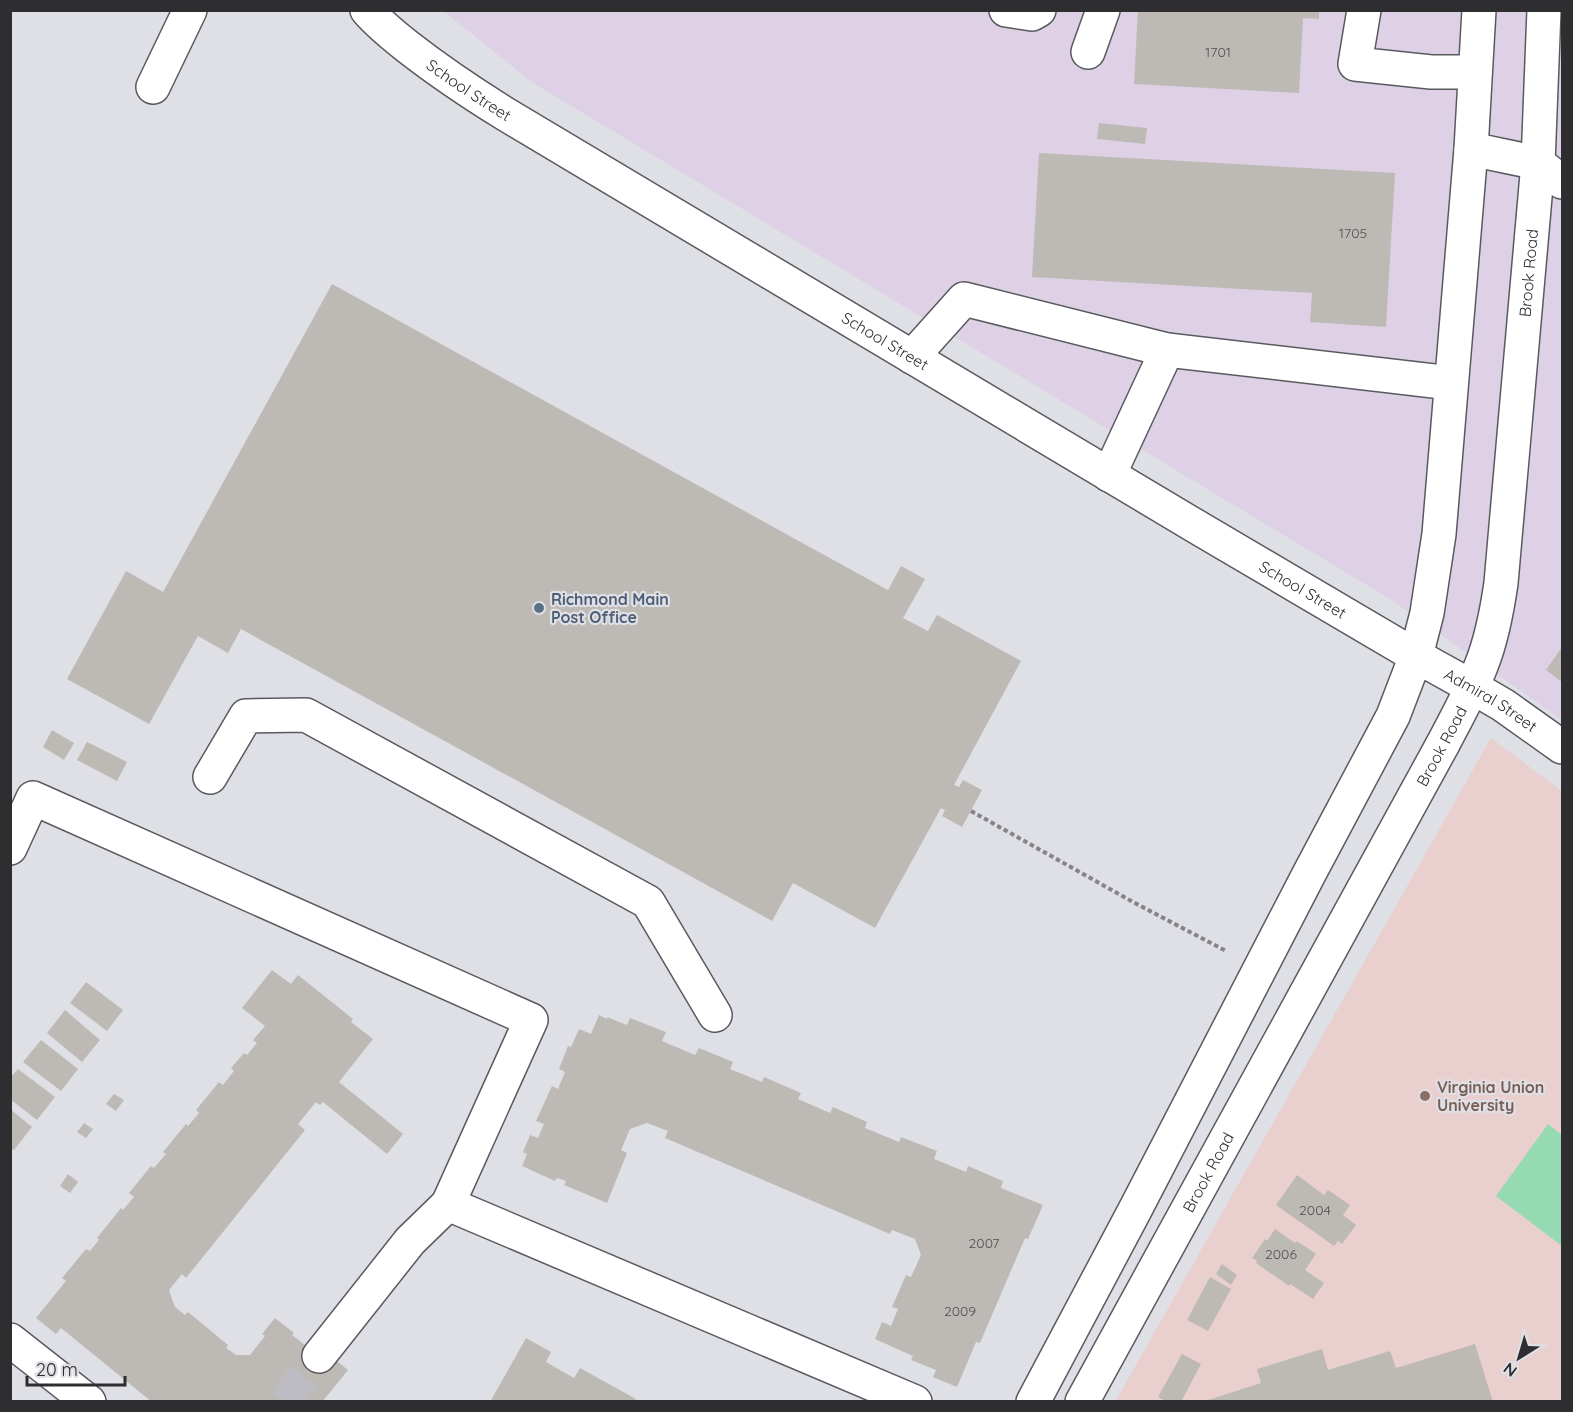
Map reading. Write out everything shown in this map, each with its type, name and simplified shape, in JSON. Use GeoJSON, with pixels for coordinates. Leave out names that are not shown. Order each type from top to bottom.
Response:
{"type":"FeatureCollection","features":[{"type":"Feature","properties":{"kind":"main road"},"geometry":{"type":"LineString","coordinates":[[153,87],[190,10]]}},
{"type":"Feature","properties":{"kind":"main road","name":"School Street"},"geometry":{"type":"LineString","coordinates":[[367,10],[399,40],[462,86],[518,121],[1416,656]]}},
{"type":"Feature","properties":{"kind":"main road"},"geometry":{"type":"LineString","coordinates":[[1006,10],[1032,14],[1039,10]]}},
{"type":"Feature","properties":{"kind":"main road"},"geometry":{"type":"LineString","coordinates":[[1088,52],[1103,10]]}},
{"type":"Feature","properties":{"kind":"main road"},"geometry":{"type":"LineString","coordinates":[[1364,10],[1354,64],[1431,72],[1475,72]]}},
{"type":"Feature","properties":{"kind":"main road"},"geometry":{"type":"LineString","coordinates":[[1033,1401],[1393,716],[1416,656],[1427,613],[1439,534],[1471,149],[1479,10]]}},
{"type":"Feature","properties":{"kind":"main road","name":"Brook Road"},"geometry":{"type":"LineString","coordinates":[[1082,1401],[1444,742],[1472,687],[1487,650],[1501,583],[1550,172],[1544,10]]}},
{"type":"Feature","properties":{"kind":"main road"},"geometry":{"type":"LineString","coordinates":[[1471,149],[1550,172]]}},
{"type":"Feature","properties":{"kind":"main road"},"geometry":{"type":"LineString","coordinates":[[912,357],[964,299],[1167,350],[1452,383]]}},
{"type":"Feature","properties":{"kind":"main road"},"geometry":{"type":"LineString","coordinates":[[1109,475],[1167,350]]}},
{"type":"Feature","properties":{"kind":"main road","name":"Admiral Street"},"geometry":{"type":"LineString","coordinates":[[1416,656],[1503,705],[1563,747]]}},
{"type":"Feature","properties":{"kind":"main road"},"geometry":{"type":"LineString","coordinates":[[210,777],[246,716],[306,715],[648,902],[714,1015]]}},
{"type":"Feature","properties":{"kind":"main road"},"geometry":{"type":"LineString","coordinates":[[10,848],[33,798],[531,1020],[448,1204],[410,1241],[319,1356]]}},
{"type":"Feature","properties":{"kind":"main road"},"geometry":{"type":"LineString","coordinates":[[448,1204],[915,1401]]}},
{"type":"Feature","properties":{"kind":"main road"},"geometry":{"type":"LineString","coordinates":[[10,1340],[89,1401]]}},
{"type":"Feature","properties":{"kind":"path"},"geometry":{"type":"LineString","coordinates":[[971,811],[1133,902],[1226,951]]}},
{"type":"Feature","properties":{"kind":"shaded area"},"geometry":{"type":"Polygon","coordinates":[[[443,11],[1562,11],[1562,720],[1390,599],[533,83],[443,11]]]}},
{"type":"Feature","properties":{"kind":"shaded area","name":"Virginia Union University"},"geometry":{"type":"Polygon","coordinates":[[[1491,738],[1562,791],[1562,1401],[1115,1402],[1491,738]]]}},
{"type":"Feature","properties":{"kind":"green space"},"geometry":{"type":"Polygon","coordinates":[[[1548,1124],[1562,1135],[1562,1246],[1496,1196],[1548,1124]]]}},
{"type":"Feature","properties":{"kind":"building"},"geometry":{"type":"Polygon","coordinates":[[[1138,10],[1319,10],[1319,19],[1303,18],[1299,93],[1134,84],[1138,10]]]}},
{"type":"Feature","properties":{"kind":"building"},"geometry":{"type":"Polygon","coordinates":[[[1099,123],[1147,128],[1145,144],[1097,139],[1099,123]]]}},
{"type":"Feature","properties":{"kind":"building"},"geometry":{"type":"Polygon","coordinates":[[[1039,153],[1395,173],[1386,327],[1310,322],[1312,293],[1032,277],[1039,153]]]}},
{"type":"Feature","properties":{"kind":"building","name":"Richmond Main Post Office"},"geometry":{"type":"Polygon","coordinates":[[[332,284],[888,590],[901,566],[925,579],[903,618],[928,631],[937,615],[1021,661],[954,785],[959,787],[963,780],[982,790],[962,827],[942,816],[945,810],[941,808],[875,928],[793,883],[772,921],[241,629],[228,653],[198,636],[149,724],[67,679],[126,571],[163,592],[332,284]]]}},
{"type":"Feature","properties":{"kind":"building"},"geometry":{"type":"Polygon","coordinates":[[[1562,647],[1562,682],[1546,670],[1562,647]]]}},
{"type":"Feature","properties":{"kind":"building"},"geometry":{"type":"Polygon","coordinates":[[[52,730],[74,743],[64,760],[43,747],[52,730]]]}},
{"type":"Feature","properties":{"kind":"building"},"geometry":{"type":"Polygon","coordinates":[[[87,742],[127,762],[117,781],[77,760],[87,742]]]}},
{"type":"Feature","properties":{"kind":"building"},"geometry":{"type":"Polygon","coordinates":[[[272,970],[291,984],[298,975],[353,1019],[351,1022],[373,1039],[339,1082],[403,1134],[387,1154],[323,1102],[320,1105],[316,1102],[298,1124],[305,1130],[186,1278],[182,1274],[169,1290],[175,1307],[185,1315],[188,1312],[228,1345],[226,1348],[236,1355],[250,1355],[265,1336],[262,1334],[275,1318],[294,1333],[292,1335],[324,1360],[328,1354],[348,1370],[322,1402],[152,1402],[61,1328],[56,1334],[36,1318],[66,1281],[62,1278],[86,1249],[90,1251],[99,1240],[97,1238],[121,1208],[123,1210],[134,1197],[129,1193],[151,1166],[154,1168],[166,1154],[163,1152],[186,1124],[188,1126],[199,1113],[196,1110],[219,1082],[223,1085],[234,1071],[231,1068],[244,1053],[247,1055],[257,1043],[253,1040],[265,1026],[242,1008],[272,970]]]}},
{"type":"Feature","properties":{"kind":"building"},"geometry":{"type":"Polygon","coordinates":[[[86,982],[123,1010],[107,1031],[70,1003],[86,982]]]}},
{"type":"Feature","properties":{"kind":"building"},"geometry":{"type":"Polygon","coordinates":[[[65,1010],[100,1040],[82,1062],[47,1033],[65,1010]]]}},
{"type":"Feature","properties":{"kind":"building"},"geometry":{"type":"Polygon","coordinates":[[[599,1015],[627,1025],[630,1018],[666,1032],[662,1041],[695,1055],[699,1048],[733,1062],[730,1069],[762,1082],[764,1077],[801,1093],[798,1099],[830,1113],[833,1107],[867,1122],[865,1128],[899,1142],[901,1137],[937,1151],[934,1159],[966,1172],[968,1166],[1003,1181],[1001,1188],[1043,1205],[1028,1239],[1025,1238],[980,1343],[976,1342],[957,1387],[933,1377],[936,1370],[911,1360],[913,1356],[875,1339],[882,1322],[891,1326],[898,1309],[892,1307],[906,1275],[911,1277],[921,1255],[915,1239],[892,1230],[890,1234],[665,1138],[668,1131],[647,1123],[630,1129],[621,1150],[627,1153],[607,1203],[564,1185],[566,1181],[557,1178],[555,1181],[522,1166],[527,1154],[523,1152],[530,1135],[538,1138],[544,1124],[536,1121],[552,1086],[558,1089],[565,1072],[559,1069],[568,1046],[571,1047],[579,1029],[591,1034],[599,1015]]]}},
{"type":"Feature","properties":{"kind":"building"},"geometry":{"type":"Polygon","coordinates":[[[41,1040],[78,1069],[61,1091],[23,1062],[41,1040]]]}},
{"type":"Feature","properties":{"kind":"building"},"geometry":{"type":"Polygon","coordinates":[[[18,1069],[55,1097],[37,1120],[10,1099],[10,1078],[18,1069]]]}},
{"type":"Feature","properties":{"kind":"building"},"geometry":{"type":"Polygon","coordinates":[[[114,1094],[124,1100],[116,1111],[106,1104],[114,1094]]]}},
{"type":"Feature","properties":{"kind":"building"},"geometry":{"type":"Polygon","coordinates":[[[10,1109],[32,1127],[14,1150],[10,1148],[10,1109]]]}},
{"type":"Feature","properties":{"kind":"building"},"geometry":{"type":"Polygon","coordinates":[[[84,1123],[93,1129],[86,1138],[77,1132],[84,1123]]]}},
{"type":"Feature","properties":{"kind":"building"},"geometry":{"type":"Polygon","coordinates":[[[68,1174],[78,1182],[70,1193],[60,1186],[68,1174]]]}},
{"type":"Feature","properties":{"kind":"building"},"geometry":{"type":"Polygon","coordinates":[[[1297,1175],[1324,1195],[1328,1190],[1350,1205],[1343,1215],[1356,1225],[1342,1244],[1338,1241],[1334,1246],[1276,1205],[1297,1175]]]}},
{"type":"Feature","properties":{"kind":"building"},"geometry":{"type":"Polygon","coordinates":[[[1275,1229],[1316,1254],[1305,1270],[1324,1283],[1313,1299],[1290,1284],[1289,1286],[1252,1258],[1275,1229]]]}},
{"type":"Feature","properties":{"kind":"building"},"geometry":{"type":"Polygon","coordinates":[[[1222,1264],[1237,1275],[1231,1285],[1216,1274],[1222,1264]]]}},
{"type":"Feature","properties":{"kind":"building"},"geometry":{"type":"Polygon","coordinates":[[[1210,1277],[1231,1289],[1208,1331],[1187,1320],[1210,1277]]]}},
{"type":"Feature","properties":{"kind":"building"},"geometry":{"type":"Polygon","coordinates":[[[526,1338],[551,1352],[546,1362],[574,1378],[580,1368],[636,1399],[634,1402],[490,1402],[526,1338]]]}},
{"type":"Feature","properties":{"kind":"building"},"geometry":{"type":"Polygon","coordinates":[[[1475,1344],[1493,1402],[1202,1402],[1261,1383],[1257,1369],[1322,1349],[1328,1370],[1390,1351],[1396,1368],[1475,1344]]]}},
{"type":"Feature","properties":{"kind":"building"},"geometry":{"type":"Polygon","coordinates":[[[1182,1354],[1201,1364],[1181,1402],[1167,1402],[1158,1397],[1182,1354]]]}},
{"type":"Feature","properties":{"kind":"tunnel"},"geometry":{"type":"LineString","coordinates":[[284,1402],[319,1356]]}},
{"type":"Feature","properties":{"kind":"place","name":"Richmond Main Post Office"},"geometry":{"type":"Point","coordinates":[539,608]}},
{"type":"Feature","properties":{"kind":"place","name":"Virginia Union University"},"geometry":{"type":"Point","coordinates":[1425,1096]}}]}
